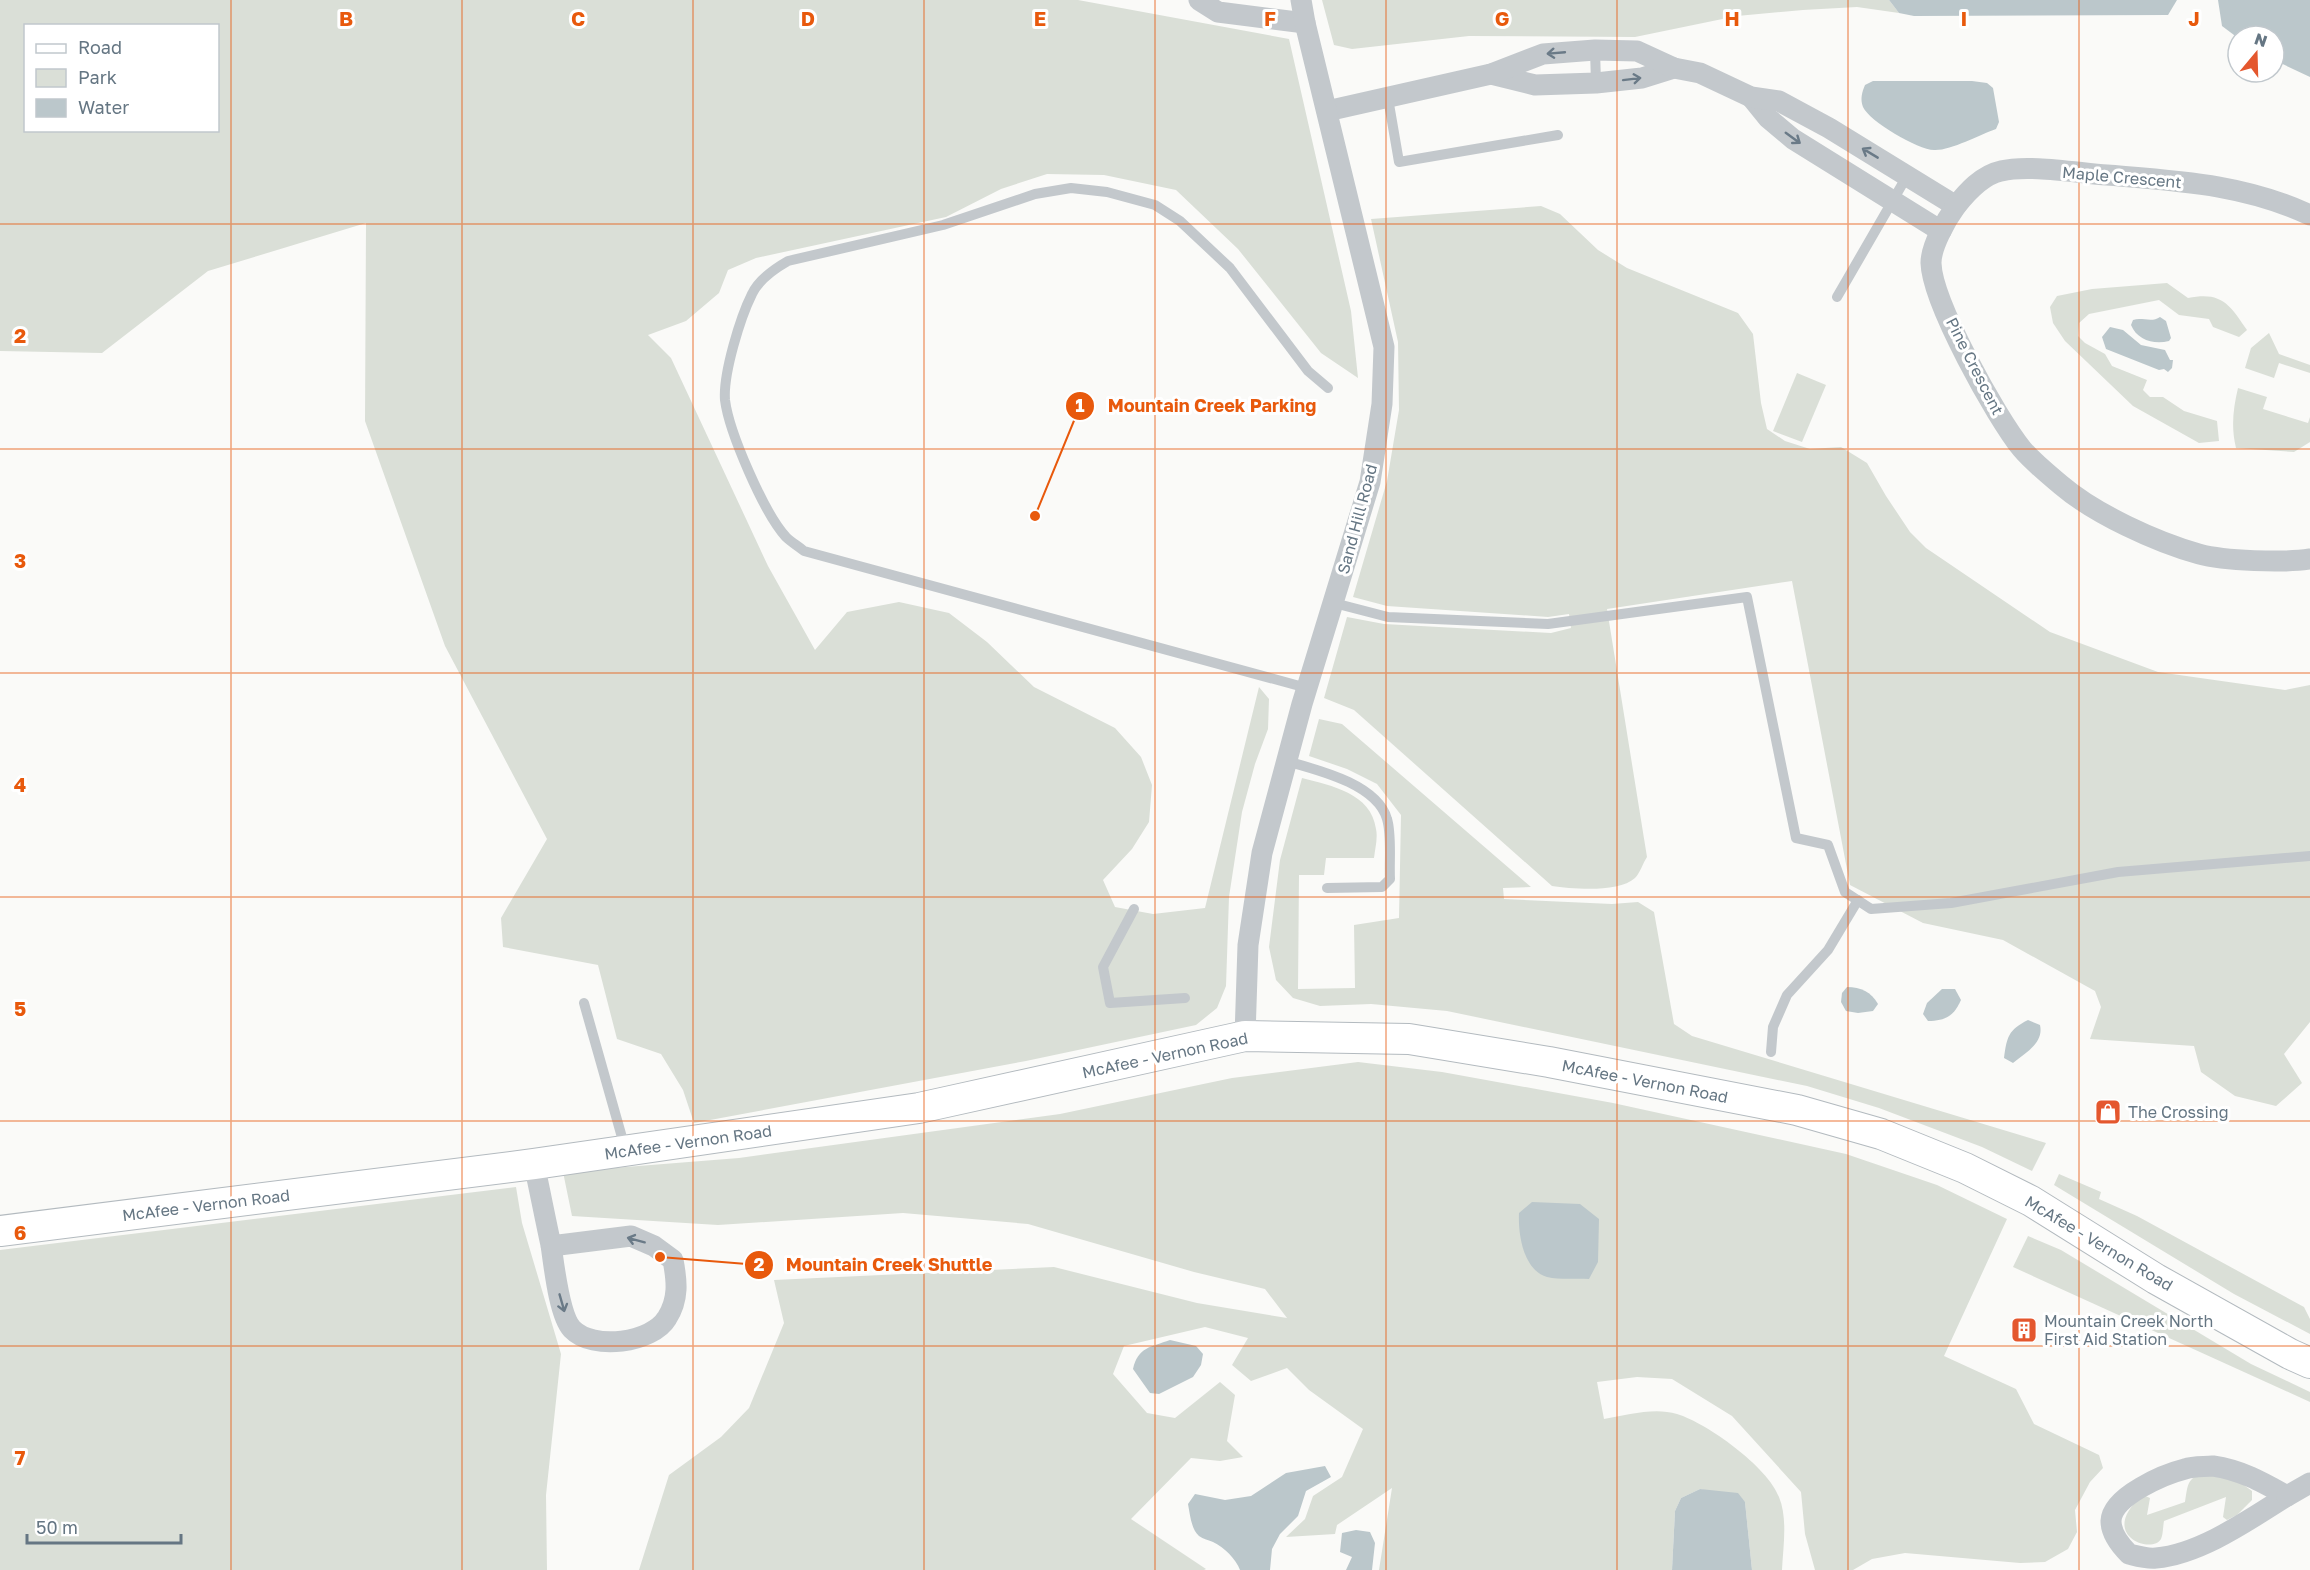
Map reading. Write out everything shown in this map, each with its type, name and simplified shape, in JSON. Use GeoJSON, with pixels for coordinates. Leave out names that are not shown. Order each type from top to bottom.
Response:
{"type":"FeatureCollection","features":[{"type":"Feature","properties":{"kind":"main road","name":"McAfee - Vernon Road"},"geometry":{"type":"LineString","coordinates":[[0,1231],[534,1164],[919,1108],[1245,1036],[1409,1039],[1549,1062],[1785,1108],[1881,1134],[1965,1168],[2031,1201],[2156,1279],[2310,1363]]}},
{"type":"Feature","properties":{"kind":"street"},"geometry":{"type":"LineString","coordinates":[[1199,0],[1218,12],[1305,23]]}},
{"type":"Feature","properties":{"kind":"street","name":"Sand Hill Road"},"geometry":{"type":"LineString","coordinates":[[1245,1036],[1248,945],[1262,853],[1307,687],[1370,482],[1382,404],[1384,347],[1301,0]]}},
{"type":"Feature","properties":{"kind":"street"},"geometry":{"type":"LineString","coordinates":[[1327,111],[1491,74],[1543,54],[1595,50],[1637,51],[1674,68],[1700,73],[1751,97],[1779,101],[1829,128],[1907,176],[1949,218]]}},
{"type":"Feature","properties":{"kind":"street"},"geometry":{"type":"LineString","coordinates":[[1491,74],[1535,85],[1596,83],[1642,78],[1674,68]]}},
{"type":"Feature","properties":{"kind":"street"},"geometry":{"type":"LineString","coordinates":[[1751,97],[1768,118],[1793,139],[1893,201],[1949,218]]}},
{"type":"Feature","properties":{"kind":"street","name":"Maple Crescent"},"geometry":{"type":"LineString","coordinates":[[1949,218],[1970,188],[2000,171],[2039,169],[2232,188],[2278,202],[2310,215]]}},
{"type":"Feature","properties":{"kind":"street","name":"Pine Crescent"},"geometry":{"type":"LineString","coordinates":[[1949,218],[1931,261],[1934,283],[1955,332],[1991,404],[2023,450],[2062,487],[2108,516],[2148,535],[2201,555],[2265,561],[2310,559]]}},
{"type":"Feature","properties":{"kind":"street"},"geometry":{"type":"LineString","coordinates":[[534,1164],[561,1305],[572,1329],[593,1341],[620,1342],[651,1333],[666,1320],[675,1301],[677,1282],[673,1260],[654,1246],[631,1236],[551,1246]]}},
{"type":"Feature","properties":{"kind":"street"},"geometry":{"type":"LineString","coordinates":[[2287,1496],[2233,1468],[2213,1466],[2186,1468],[2164,1476],[2131,1493],[2116,1509],[2111,1521],[2115,1534],[2129,1554],[2155,1558],[2182,1552],[2205,1543],[2310,1483]]}},
{"type":"Feature","properties":{"kind":"lane"},"geometry":{"type":"LineString","coordinates":[[1595,50],[1596,83]]}},
{"type":"Feature","properties":{"kind":"lane"},"geometry":{"type":"LineString","coordinates":[[1388,98],[1399,162],[1558,135]]}},
{"type":"Feature","properties":{"kind":"lane"},"geometry":{"type":"LineString","coordinates":[[1837,297],[1907,176]]}},
{"type":"Feature","properties":{"kind":"lane"},"geometry":{"type":"LineString","coordinates":[[1307,687],[804,551],[785,536],[760,496],[730,426],[725,398],[732,350],[752,293],[770,272],[788,261],[943,225],[1035,194],[1071,188],[1107,192],[1155,205],[1180,221],[1230,268],[1308,371],[1329,388]]}},
{"type":"Feature","properties":{"kind":"lane"},"geometry":{"type":"LineString","coordinates":[[1334,603],[1388,617],[1548,624],[1747,597],[1797,838],[1828,845],[1845,892],[1871,909],[1951,903],[2118,872],[2310,856]]}},
{"type":"Feature","properties":{"kind":"lane"},"geometry":{"type":"LineString","coordinates":[[1286,761],[1353,784],[1380,803],[1388,820],[1390,879],[1382,887],[1327,888]]}},
{"type":"Feature","properties":{"kind":"lane"},"geometry":{"type":"LineString","coordinates":[[1771,1052],[1773,1027],[1787,995],[1828,950],[1858,900]]}},
{"type":"Feature","properties":{"kind":"lane"},"geometry":{"type":"LineString","coordinates":[[1134,909],[1104,967],[1110,1003],[1185,998]]}},
{"type":"Feature","properties":{"kind":"lane"},"geometry":{"type":"LineString","coordinates":[[584,1003],[626,1151]]}},
{"type":"Feature","properties":{"kind":"green space"},"geometry":{"type":"Polygon","coordinates":[[[0,0],[1078,0],[1289,39],[1351,311],[1358,378],[1321,353],[1238,249],[1176,190],[1104,175],[1047,174],[1001,189],[946,217],[756,258],[728,270],[719,293],[686,321],[648,335],[671,358],[768,566],[815,650],[847,612],[899,602],[949,613],[987,642],[1034,687],[1115,728],[1141,757],[1152,785],[1149,822],[1132,849],[1103,880],[1115,907],[1153,914],[1205,908],[1259,687],[1269,699],[1268,729],[1255,764],[1242,812],[1229,897],[1226,986],[1217,1008],[1196,1025],[1026,1061],[694,1123],[683,1090],[661,1054],[617,1039],[598,965],[503,947],[501,918],[547,839],[445,646],[365,421],[366,223],[208,271],[102,353],[0,351],[0,0]]]}},
{"type":"Feature","properties":{"kind":"green space"},"geometry":{"type":"Polygon","coordinates":[[[1322,0],[1889,0],[1899,13],[1857,7],[1803,10],[1737,16],[1635,37],[1469,36],[1352,49],[1334,45],[1322,0]]]}},
{"type":"Feature","properties":{"kind":"green space"},"geometry":{"type":"Polygon","coordinates":[[[1541,206],[1560,214],[1598,250],[1627,268],[1738,313],[1753,334],[1761,403],[1767,429],[1785,441],[1810,449],[1841,447],[1867,463],[1910,532],[1926,548],[2050,632],[2158,672],[2285,690],[2310,685],[2310,1022],[2284,1054],[2302,1083],[2276,1106],[2235,1096],[2201,1072],[2194,1046],[2090,1039],[2101,1007],[2095,991],[2003,940],[1923,923],[1850,885],[1792,581],[1607,609],[1647,857],[1635,878],[1618,886],[1595,889],[1552,886],[1354,710],[1324,698],[1347,617],[1384,624],[1551,633],[1571,628],[1569,614],[1548,617],[1387,606],[1353,597],[1387,481],[1399,410],[1398,342],[1371,219],[1541,206]]]}},
{"type":"Feature","properties":{"kind":"green space"},"geometry":{"type":"Polygon","coordinates":[[[2167,283],[2188,298],[2209,297],[2224,302],[2247,330],[2239,337],[2213,327],[2209,319],[2179,315],[2159,300],[2089,314],[2079,323],[2078,336],[2085,343],[2105,354],[2112,366],[2147,380],[2143,390],[2150,397],[2163,397],[2184,411],[2217,421],[2219,441],[2199,443],[2133,406],[2065,341],[2053,323],[2050,307],[2057,296],[2092,289],[2167,283]]]}},
{"type":"Feature","properties":{"kind":"green space"},"geometry":{"type":"Polygon","coordinates":[[[2269,333],[2279,354],[2310,365],[2310,373],[2279,363],[2274,378],[2245,368],[2251,348],[2269,333]]]}},
{"type":"Feature","properties":{"kind":"green space"},"geometry":{"type":"Polygon","coordinates":[[[1797,373],[1826,385],[1802,442],[1773,431],[1797,373]]]}},
{"type":"Feature","properties":{"kind":"green space"},"geometry":{"type":"Polygon","coordinates":[[[2238,388],[2267,397],[2263,409],[2308,423],[2310,417],[2310,442],[2294,452],[2236,448],[2233,418],[2238,388]]]}},
{"type":"Feature","properties":{"kind":"green space"},"geometry":{"type":"Polygon","coordinates":[[[1319,719],[1342,724],[1531,887],[1503,888],[1504,899],[1612,904],[1638,902],[1654,912],[1674,1024],[1692,1036],[2046,1143],[2032,1171],[1982,1147],[1879,1108],[1807,1086],[1447,1011],[1371,1004],[1320,1006],[1293,998],[1276,980],[1269,947],[1280,860],[1302,778],[1337,788],[1358,799],[1373,817],[1377,836],[1374,858],[1326,858],[1324,875],[1299,875],[1298,989],[1355,988],[1354,925],[1399,918],[1401,815],[1377,784],[1347,769],[1309,756],[1319,719]]]}},
{"type":"Feature","properties":{"kind":"green space"},"geometry":{"type":"Polygon","coordinates":[[[1358,1062],[1442,1072],[1613,1103],[1846,1154],[1937,1185],[2007,1219],[1944,1356],[2016,1389],[2034,1424],[2099,1455],[2103,1468],[2090,1482],[2075,1510],[2077,1532],[2068,1549],[2045,1562],[2020,1563],[1905,1553],[1872,1559],[1853,1570],[1815,1570],[1805,1534],[1801,1492],[1732,1416],[1672,1379],[1637,1377],[1597,1382],[1604,1419],[1650,1411],[1677,1414],[1720,1436],[1750,1460],[1773,1485],[1782,1506],[1784,1533],[1782,1570],[1752,1570],[1745,1502],[1700,1489],[1681,1498],[1675,1511],[1672,1570],[1379,1570],[1392,1488],[1337,1525],[1335,1534],[1286,1537],[1305,1519],[1313,1496],[1342,1477],[1363,1429],[1309,1390],[1287,1368],[1251,1381],[1232,1365],[1248,1338],[1205,1327],[1124,1346],[1113,1374],[1147,1413],[1175,1418],[1220,1382],[1235,1395],[1227,1441],[1243,1457],[1220,1461],[1191,1458],[1131,1519],[1206,1569],[1204,1570],[639,1570],[669,1475],[721,1437],[749,1408],[784,1323],[774,1280],[1054,1267],[1197,1303],[1287,1318],[1265,1289],[1194,1272],[1028,1224],[903,1213],[718,1225],[572,1216],[563,1172],[739,1158],[1060,1114],[1232,1078],[1358,1062]]]}},
{"type":"Feature","properties":{"kind":"green space"},"geometry":{"type":"Polygon","coordinates":[[[2059,1174],[2101,1192],[2099,1199],[2137,1216],[2304,1307],[2310,1319],[2310,1334],[2234,1294],[2054,1185],[2059,1174]]]}},
{"type":"Feature","properties":{"kind":"green space"},"geometry":{"type":"Polygon","coordinates":[[[516,1187],[522,1223],[561,1354],[546,1495],[547,1570],[0,1570],[0,1250],[516,1187]]]}},
{"type":"Feature","properties":{"kind":"green space"},"geometry":{"type":"Polygon","coordinates":[[[2028,1236],[2061,1250],[2251,1364],[2310,1392],[2310,1402],[2013,1267],[2028,1236]]]}},
{"type":"Feature","properties":{"kind":"green space"},"geometry":{"type":"Polygon","coordinates":[[[2206,1473],[2241,1483],[2252,1491],[2252,1500],[2237,1515],[2227,1520],[2223,1517],[2226,1497],[2164,1521],[2162,1537],[2156,1543],[2139,1543],[2131,1538],[2126,1531],[2125,1521],[2130,1509],[2143,1495],[2150,1498],[2147,1515],[2185,1502],[2192,1479],[2206,1473]]]}},
{"type":"Feature","properties":{"kind":"water"},"geometry":{"type":"Polygon","coordinates":[[[1889,0],[2177,0],[2168,15],[1914,16],[1899,13],[1889,0]]]}},
{"type":"Feature","properties":{"kind":"water"},"geometry":{"type":"Polygon","coordinates":[[[2218,0],[2310,0],[2310,77],[2286,66],[2286,24],[2226,24],[2226,29],[2222,26],[2218,0]]]}},
{"type":"Feature","properties":{"kind":"water"},"geometry":{"type":"Polygon","coordinates":[[[1873,81],[1987,83],[1993,88],[1999,122],[1996,129],[1956,145],[1941,150],[1927,149],[1895,134],[1867,113],[1863,107],[1862,96],[1865,85],[1873,81]]]}},
{"type":"Feature","properties":{"kind":"water"},"geometry":{"type":"Polygon","coordinates":[[[2160,317],[2166,321],[2171,338],[2169,341],[2152,342],[2142,338],[2131,325],[2133,320],[2154,320],[2160,317]]]}},
{"type":"Feature","properties":{"kind":"water"},"geometry":{"type":"Polygon","coordinates":[[[2110,327],[2123,330],[2141,345],[2165,350],[2170,360],[2173,360],[2172,368],[2168,372],[2164,369],[2159,370],[2106,349],[2102,337],[2110,327]]]}},
{"type":"Feature","properties":{"kind":"water"},"geometry":{"type":"Polygon","coordinates":[[[1847,987],[1869,993],[1878,1004],[1873,1011],[1858,1013],[1846,1011],[1841,1002],[1842,993],[1847,987]]]}},
{"type":"Feature","properties":{"kind":"water"},"geometry":{"type":"Polygon","coordinates":[[[1942,989],[1955,989],[1961,1000],[1948,1016],[1928,1021],[1923,1014],[1927,1003],[1942,989]]]}},
{"type":"Feature","properties":{"kind":"water"},"geometry":{"type":"Polygon","coordinates":[[[2028,1020],[2040,1025],[2039,1037],[2033,1047],[2013,1063],[2004,1058],[2008,1039],[2016,1027],[2028,1020]]]}},
{"type":"Feature","properties":{"kind":"water"},"geometry":{"type":"Polygon","coordinates":[[[1532,1202],[1580,1204],[1599,1219],[1598,1262],[1589,1279],[1547,1277],[1532,1267],[1521,1241],[1519,1213],[1532,1202]]]}},
{"type":"Feature","properties":{"kind":"water"},"geometry":{"type":"Polygon","coordinates":[[[1170,1340],[1196,1346],[1203,1354],[1201,1365],[1193,1377],[1159,1394],[1150,1393],[1133,1369],[1135,1362],[1146,1349],[1170,1340]]]}},
{"type":"Feature","properties":{"kind":"water"},"geometry":{"type":"Polygon","coordinates":[[[1325,1466],[1331,1477],[1306,1491],[1298,1516],[1280,1534],[1272,1549],[1270,1570],[1240,1570],[1225,1550],[1199,1536],[1194,1529],[1188,1504],[1195,1494],[1225,1500],[1251,1496],[1286,1473],[1325,1466]]]}},
{"type":"Feature","properties":{"kind":"water"},"geometry":{"type":"Polygon","coordinates":[[[1700,1489],[1738,1493],[1745,1502],[1752,1570],[1672,1570],[1675,1511],[1681,1498],[1700,1489]]]}},
{"type":"Feature","properties":{"kind":"water"},"geometry":{"type":"Polygon","coordinates":[[[1356,1530],[1370,1532],[1375,1543],[1372,1570],[1346,1570],[1352,1557],[1340,1552],[1342,1533],[1356,1530]]]}},
{"type":"Feature","properties":{"kind":"place","name":"Mountain Creek Parking"},"geometry":{"type":"Point","coordinates":[1035,516]}},
{"type":"Feature","properties":{"kind":"place","name":"The Crossing"},"geometry":{"type":"Point","coordinates":[2108,1112]}},
{"type":"Feature","properties":{"kind":"place","name":"Mountain Creek Shuttle"},"geometry":{"type":"Point","coordinates":[660,1257]}},
{"type":"Feature","properties":{"kind":"place","name":"Mountain Creek North First Aid Station"},"geometry":{"type":"Point","coordinates":[2024,1330]}}]}
